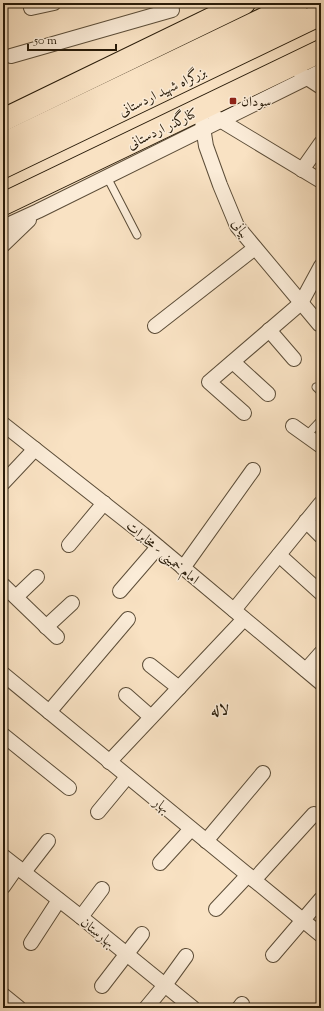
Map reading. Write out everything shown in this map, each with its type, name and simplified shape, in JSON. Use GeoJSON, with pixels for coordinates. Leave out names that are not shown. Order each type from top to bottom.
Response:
{"type":"FeatureCollection","features":[{"type":"Feature","properties":{"kind":"main road"},"geometry":{"type":"LineString","coordinates":[[3,120],[244,3]]}},
{"type":"Feature","properties":{"kind":"main road"},"geometry":{"type":"LineString","coordinates":[[206,47],[279,3]]}},
{"type":"Feature","properties":{"kind":"main road","name":"بزرگراه شهید اردستانی"},"geometry":{"type":"LineString","coordinates":[[3,144],[297,3]]}},
{"type":"Feature","properties":{"kind":"main road","name":"بزرگراه شهید اردستانی"},"geometry":{"type":"LineString","coordinates":[[3,167],[321,14]]}},
{"type":"Feature","properties":{"kind":"main road","name":"کنارگذر اردستانی"},"geometry":{"type":"LineString","coordinates":[[3,204],[101,169],[202,119],[289,66],[321,51]]}},
{"type":"Feature","properties":{"kind":"street"},"geometry":{"type":"LineString","coordinates":[[31,8],[54,3]]}},
{"type":"Feature","properties":{"kind":"street"},"geometry":{"type":"LineString","coordinates":[[11,56],[170,6],[184,32]]}},
{"type":"Feature","properties":{"kind":"street"},"geometry":{"type":"LineString","coordinates":[[289,66],[321,87]]}},
{"type":"Feature","properties":{"kind":"street"},"geometry":{"type":"LineString","coordinates":[[202,119],[222,120],[321,71]]}},
{"type":"Feature","properties":{"kind":"street"},"geometry":{"type":"LineString","coordinates":[[202,119],[222,120],[321,181]]}},
{"type":"Feature","properties":{"kind":"street","name":"بیانی"},"geometry":{"type":"LineString","coordinates":[[202,119],[206,146],[237,226],[321,325]]}},
{"type":"Feature","properties":{"kind":"street"},"geometry":{"type":"LineString","coordinates":[[302,170],[321,143]]}},
{"type":"Feature","properties":{"kind":"street"},"geometry":{"type":"LineString","coordinates":[[3,227],[38,211],[101,169]]}},
{"type":"Feature","properties":{"kind":"street"},"geometry":{"type":"LineString","coordinates":[[3,244],[38,211]]}},
{"type":"Feature","properties":{"kind":"street"},"geometry":{"type":"LineString","coordinates":[[155,326],[255,248]]}},
{"type":"Feature","properties":{"kind":"street"},"geometry":{"type":"LineString","coordinates":[[244,413],[209,382],[301,303],[321,266]]}},
{"type":"Feature","properties":{"kind":"street"},"geometry":{"type":"LineString","coordinates":[[269,330],[294,359]]}},
{"type":"Feature","properties":{"kind":"street"},"geometry":{"type":"LineString","coordinates":[[233,362],[268,394]]}},
{"type":"Feature","properties":{"kind":"street","name":"امام خمینی - مخابرات"},"geometry":{"type":"LineString","coordinates":[[3,424],[104,503],[321,683]]}},
{"type":"Feature","properties":{"kind":"street"},"geometry":{"type":"LineString","coordinates":[[293,426],[321,446]]}},
{"type":"Feature","properties":{"kind":"street"},"geometry":{"type":"LineString","coordinates":[[3,483],[34,449]]}},
{"type":"Feature","properties":{"kind":"street"},"geometry":{"type":"LineString","coordinates":[[183,568],[253,470]]}},
{"type":"Feature","properties":{"kind":"street"},"geometry":{"type":"LineString","coordinates":[[70,545],[104,503]]}},
{"type":"Feature","properties":{"kind":"street"},"geometry":{"type":"LineString","coordinates":[[109,762],[179,688],[239,615],[279,555],[321,503]]}},
{"type":"Feature","properties":{"kind":"street"},"geometry":{"type":"LineString","coordinates":[[306,521],[321,536]]}},
{"type":"Feature","properties":{"kind":"street"},"geometry":{"type":"LineString","coordinates":[[120,591],[158,547]]}},
{"type":"Feature","properties":{"kind":"street"},"geometry":{"type":"LineString","coordinates":[[279,555],[321,593]]}},
{"type":"Feature","properties":{"kind":"street"},"geometry":{"type":"LineString","coordinates":[[16,597],[36,577]]}},
{"type":"Feature","properties":{"kind":"street"},"geometry":{"type":"LineString","coordinates":[[3,585],[57,637]]}},
{"type":"Feature","properties":{"kind":"street"},"geometry":{"type":"LineString","coordinates":[[46,627],[72,603]]}},
{"type":"Feature","properties":{"kind":"street"},"geometry":{"type":"LineString","coordinates":[[49,712],[128,620]]}},
{"type":"Feature","properties":{"kind":"street"},"geometry":{"type":"LineString","coordinates":[[306,670],[321,653]]}},
{"type":"Feature","properties":{"kind":"street"},"geometry":{"type":"LineString","coordinates":[[150,665],[179,688]]}},
{"type":"Feature","properties":{"kind":"street","name":"بهار"},"geometry":{"type":"LineString","coordinates":[[3,674],[321,935]]}},
{"type":"Feature","properties":{"kind":"street"},"geometry":{"type":"LineString","coordinates":[[126,695],[151,717]]}},
{"type":"Feature","properties":{"kind":"street"},"geometry":{"type":"LineString","coordinates":[[3,735],[69,788]]}},
{"type":"Feature","properties":{"kind":"street"},"geometry":{"type":"LineString","coordinates":[[206,841],[263,773]]}},
{"type":"Feature","properties":{"kind":"street"},"geometry":{"type":"LineString","coordinates":[[98,812],[127,777]]}},
{"type":"Feature","properties":{"kind":"street"},"geometry":{"type":"LineString","coordinates":[[216,909],[251,878],[314,814]]}},
{"type":"Feature","properties":{"kind":"street"},"geometry":{"type":"LineString","coordinates":[[160,862],[191,829]]}},
{"type":"Feature","properties":{"kind":"street"},"geometry":{"type":"LineString","coordinates":[[3,887],[48,841]]}},
{"type":"Feature","properties":{"kind":"street","name":"بهارستان"},"geometry":{"type":"LineString","coordinates":[[3,856],[193,1008]]}},
{"type":"Feature","properties":{"kind":"street"},"geometry":{"type":"LineString","coordinates":[[81,918],[102,889]]}},
{"type":"Feature","properties":{"kind":"street"},"geometry":{"type":"LineString","coordinates":[[272,955],[321,899]]}},
{"type":"Feature","properties":{"kind":"street"},"geometry":{"type":"LineString","coordinates":[[31,943],[59,900]]}},
{"type":"Feature","properties":{"kind":"street"},"geometry":{"type":"LineString","coordinates":[[102,986],[142,934]]}},
{"type":"Feature","properties":{"kind":"street"},"geometry":{"type":"LineString","coordinates":[[146,1008],[186,956]]}},
{"type":"Feature","properties":{"kind":"street"},"geometry":{"type":"LineString","coordinates":[[3,995],[19,1008]]}},
{"type":"Feature","properties":{"kind":"lane"},"geometry":{"type":"LineString","coordinates":[[101,169],[137,235]]}},
{"type":"Feature","properties":{"kind":"lane"},"geometry":{"type":"LineString","coordinates":[[306,436],[321,420]]}},
{"type":"Feature","properties":{"kind":"place","name":"سودان"},"geometry":{"type":"Point","coordinates":[233,101]}},
{"type":"Feature","properties":{"kind":"district","name":"لاله"},"geometry":{"type":"Point","coordinates":[220,710]}}]}
